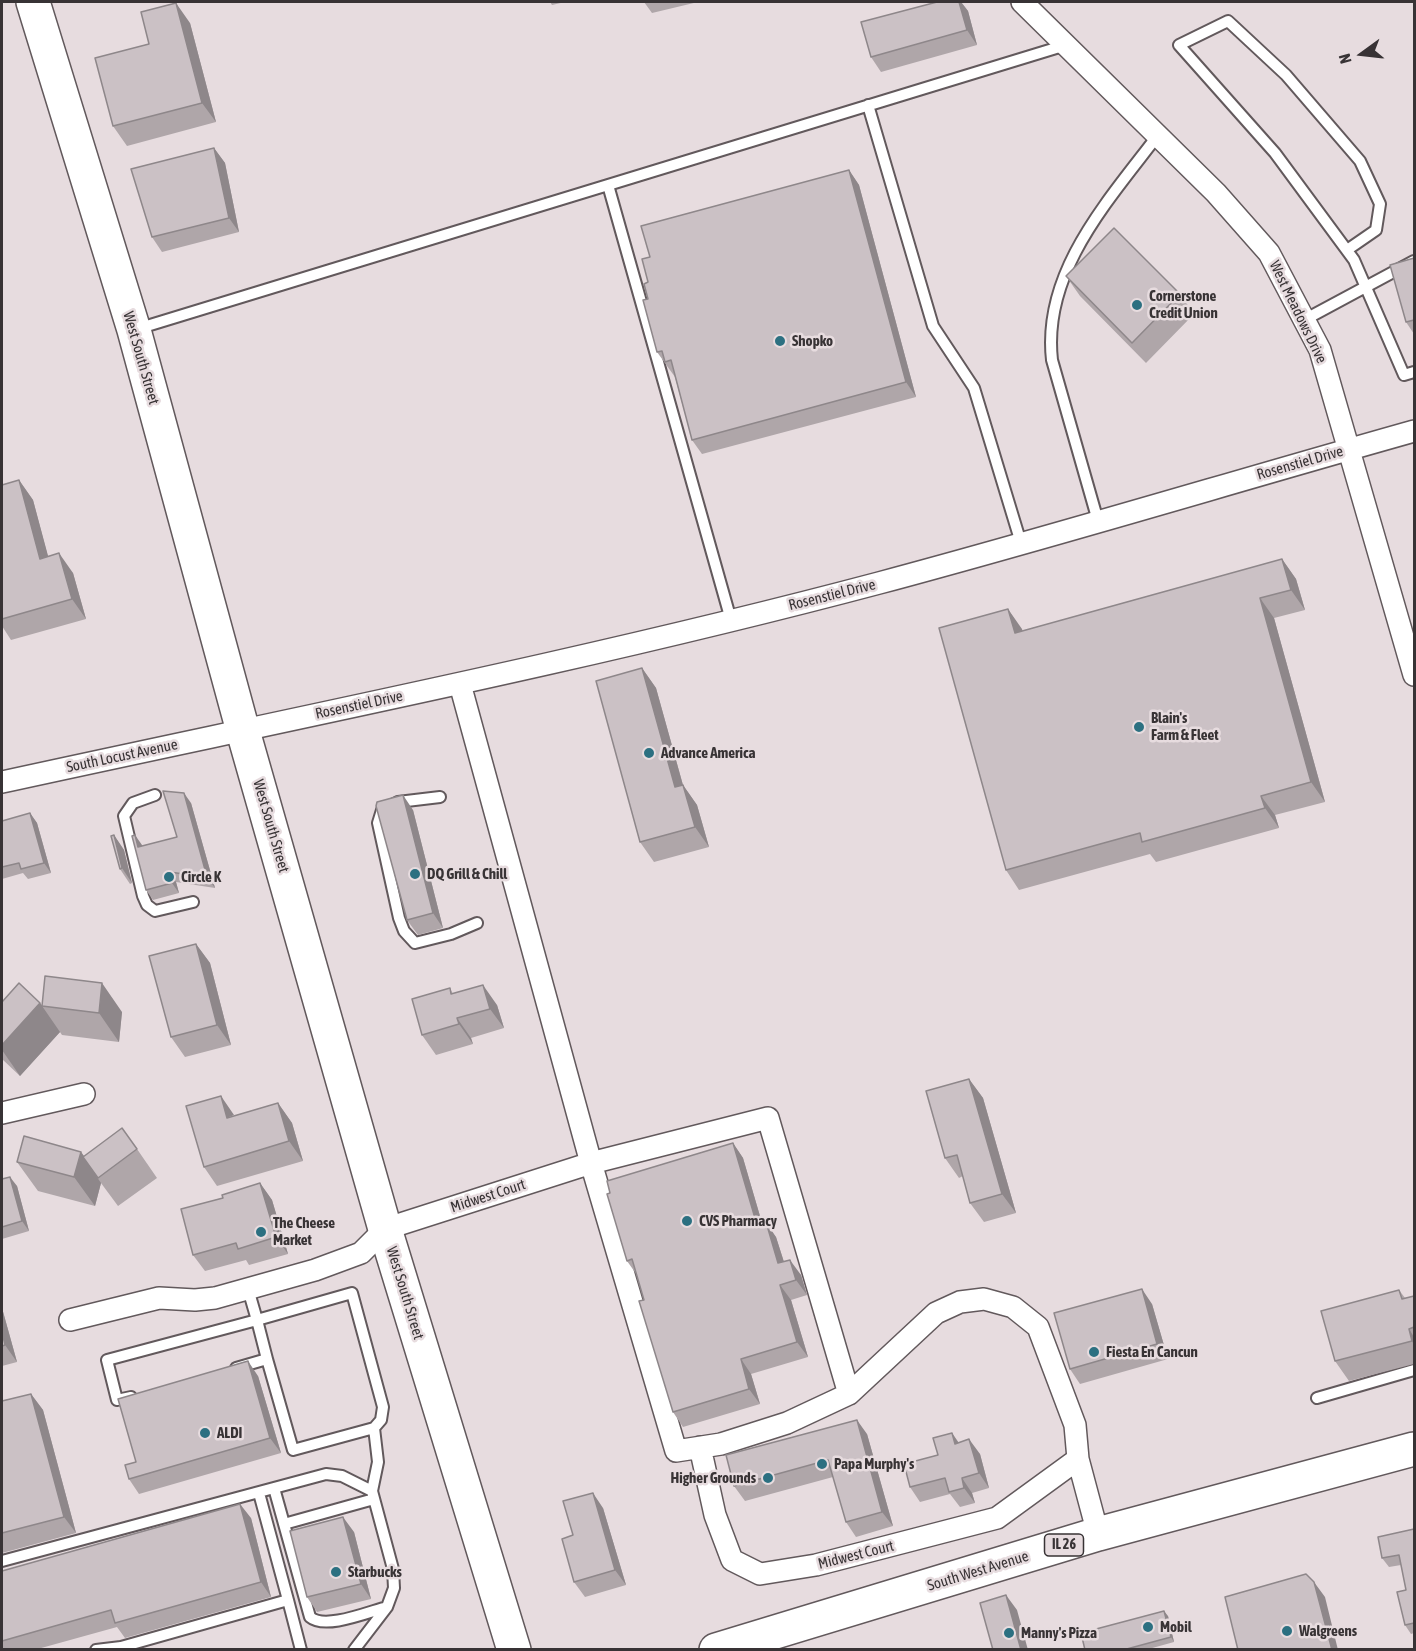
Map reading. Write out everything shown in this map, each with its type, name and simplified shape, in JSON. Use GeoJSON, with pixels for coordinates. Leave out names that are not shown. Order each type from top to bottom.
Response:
{"type":"FeatureCollection","features":[{"type":"Feature","properties":{"kind":"main road","name":"West South Street"},"geometry":{"type":"LineString","coordinates":[[33,2],[134,330],[243,730],[385,1229],[514,1650]]}},
{"type":"Feature","properties":{"kind":"main road","name":"South West Avenue"},"geometry":{"type":"LineString","coordinates":[[716,1650],[1098,1534],[1414,1449]]}},
{"type":"Feature","properties":{"kind":"street","name":"West Meadows Drive"},"geometry":{"type":"LineString","coordinates":[[1022,2],[1216,193],[1269,253],[1320,350],[1351,449],[1414,675]]}},
{"type":"Feature","properties":{"kind":"street","name":"Rosenstiel Drive"},"geometry":{"type":"LineString","coordinates":[[243,730],[460,684],[880,583],[1414,431]]}},
{"type":"Feature","properties":{"kind":"street"},"geometry":{"type":"LineString","coordinates":[[460,684],[591,1163],[676,1451],[721,1444],[787,1423],[849,1394],[936,1313],[960,1302],[984,1299],[1013,1307],[1038,1327],[1075,1425],[1078,1459],[1098,1534]]}},
{"type":"Feature","properties":{"kind":"street","name":"South Locust Avenue"},"geometry":{"type":"LineString","coordinates":[[2,782],[243,730]]}},
{"type":"Feature","properties":{"kind":"street"},"geometry":{"type":"LineString","coordinates":[[2,1113],[84,1094]]}},
{"type":"Feature","properties":{"kind":"street","name":"Midwest Court"},"geometry":{"type":"LineString","coordinates":[[385,1229],[591,1163],[768,1118],[849,1394]]}},
{"type":"Feature","properties":{"kind":"street"},"geometry":{"type":"LineString","coordinates":[[70,1320],[159,1298],[205,1300],[340,1263],[361,1253],[385,1229]]}},
{"type":"Feature","properties":{"kind":"street","name":"Midwest Court"},"geometry":{"type":"LineString","coordinates":[[700,1447],[715,1515],[732,1560],[760,1574],[816,1565],[997,1518],[1078,1459]]}},
{"type":"Feature","properties":{"kind":"lane"},"geometry":{"type":"LineString","coordinates":[[1347,250],[1376,230],[1380,204],[1360,161],[1286,75],[1228,21],[1179,45],[1275,153],[1347,250],[1404,375],[1414,372]]}},
{"type":"Feature","properties":{"kind":"lane"},"geometry":{"type":"LineString","coordinates":[[134,330],[1066,45]]}},
{"type":"Feature","properties":{"kind":"lane"},"geometry":{"type":"LineString","coordinates":[[868,105],[933,326],[974,388],[1021,543]]}},
{"type":"Feature","properties":{"kind":"lane"},"geometry":{"type":"LineString","coordinates":[[1098,521],[1052,360],[1050,341],[1053,308],[1083,235],[1158,135]]}},
{"type":"Feature","properties":{"kind":"lane"},"geometry":{"type":"LineString","coordinates":[[608,185],[731,620]]}},
{"type":"Feature","properties":{"kind":"lane"},"geometry":{"type":"LineString","coordinates":[[1304,320],[1414,261]]}},
{"type":"Feature","properties":{"kind":"lane"},"geometry":{"type":"LineString","coordinates":[[155,795],[133,803],[124,816],[143,896],[147,905],[155,911],[193,902]]}},
{"type":"Feature","properties":{"kind":"lane"},"geometry":{"type":"LineString","coordinates":[[440,797],[398,802],[382,810],[380,831],[399,918],[404,931],[415,943],[451,934],[477,923]]}},
{"type":"Feature","properties":{"kind":"lane"},"geometry":{"type":"LineString","coordinates":[[141,1394],[117,1400],[107,1360],[257,1320],[352,1293],[383,1407],[381,1420],[374,1428],[293,1450],[267,1359],[257,1320],[248,1289]]}},
{"type":"Feature","properties":{"kind":"lane"},"geometry":{"type":"LineString","coordinates":[[221,1372],[267,1359]]}},
{"type":"Feature","properties":{"kind":"lane"},"geometry":{"type":"LineString","coordinates":[[1317,1398],[1414,1370]]}},
{"type":"Feature","properties":{"kind":"lane"},"geometry":{"type":"LineString","coordinates":[[354,1650],[387,1607],[394,1588],[393,1569],[373,1495],[378,1462],[374,1428]]}},
{"type":"Feature","properties":{"kind":"lane"},"geometry":{"type":"LineString","coordinates":[[2,1561],[332,1474],[348,1478],[373,1495]]}},
{"type":"Feature","properties":{"kind":"lane"},"geometry":{"type":"LineString","coordinates":[[274,1488],[307,1610],[312,1619],[327,1623],[387,1607]]}},
{"type":"Feature","properties":{"kind":"lane"},"geometry":{"type":"LineString","coordinates":[[259,1493],[301,1650]]}},
{"type":"Feature","properties":{"kind":"lane"},"geometry":{"type":"LineString","coordinates":[[284,1524],[373,1495]]}},
{"type":"Feature","properties":{"kind":"lane"},"geometry":{"type":"LineString","coordinates":[[96,1650],[121,1647],[288,1600]]}},
{"type":"Feature","properties":{"kind":"building"},"geometry":{"type":"Polygon","coordinates":[[[937,2],[959,2],[967,30],[871,57],[861,22],[937,2]]]}},
{"type":"Feature","properties":{"kind":"building"},"geometry":{"type":"Polygon","coordinates":[[[176,3],[202,103],[113,126],[95,58],[149,44],[141,12],[176,3]]]}},
{"type":"Feature","properties":{"kind":"building"},"geometry":{"type":"Polygon","coordinates":[[[214,148],[229,218],[152,237],[131,169],[214,148]]]}},
{"type":"Feature","properties":{"kind":"building","name":"Shopko"},"geometry":{"type":"Polygon","coordinates":[[[849,170],[906,382],[692,440],[671,360],[665,362],[662,351],[657,352],[643,300],[648,299],[644,284],[648,282],[642,259],[650,257],[641,226],[849,170]]]}},
{"type":"Feature","properties":{"kind":"building","name":"Cornerstone Credit Union"},"geometry":{"type":"Polygon","coordinates":[[[1114,228],[1180,294],[1132,343],[1066,276],[1114,228]]]}},
{"type":"Feature","properties":{"kind":"building"},"geometry":{"type":"Polygon","coordinates":[[[1414,258],[1414,320],[1406,322],[1390,265],[1414,258]]]}},
{"type":"Feature","properties":{"kind":"building"},"geometry":{"type":"Polygon","coordinates":[[[19,480],[40,559],[59,553],[72,599],[2,619],[2,485],[19,480]]]}},
{"type":"Feature","properties":{"kind":"building","name":"Blain's Farm & Fleet"},"geometry":{"type":"Polygon","coordinates":[[[1282,559],[1291,590],[1260,598],[1311,782],[1261,796],[1265,808],[1142,842],[1140,833],[1006,870],[939,628],[1008,609],[1015,633],[1282,559]]]}},
{"type":"Feature","properties":{"kind":"building","name":"Advance America"},"geometry":{"type":"Polygon","coordinates":[[[642,668],[675,787],[683,785],[695,827],[640,842],[596,681],[642,668]]]}},
{"type":"Feature","properties":{"kind":"building"},"geometry":{"type":"Polygon","coordinates":[[[163,791],[184,793],[207,877],[169,872],[172,883],[146,890],[132,836],[135,835],[138,847],[177,837],[163,791]]]}},
{"type":"Feature","properties":{"kind":"building","name":"DQ Grill & Chill"},"geometry":{"type":"Polygon","coordinates":[[[403,795],[433,913],[407,920],[376,806],[377,802],[403,795]]]}},
{"type":"Feature","properties":{"kind":"building"},"geometry":{"type":"Polygon","coordinates":[[[30,813],[44,863],[21,869],[19,863],[2,867],[2,821],[30,813]]]}},
{"type":"Feature","properties":{"kind":"building"},"geometry":{"type":"Polygon","coordinates":[[[114,835],[122,868],[120,869],[111,836],[114,835]]]}},
{"type":"Feature","properties":{"kind":"building"},"geometry":{"type":"Polygon","coordinates":[[[196,944],[217,1025],[171,1037],[149,956],[196,944]]]}},
{"type":"Feature","properties":{"kind":"building"},"geometry":{"type":"Polygon","coordinates":[[[45,976],[102,983],[99,1013],[42,1006],[45,976]]]}},
{"type":"Feature","properties":{"kind":"building"},"geometry":{"type":"Polygon","coordinates":[[[19,983],[40,1003],[2,1045],[2,1002],[19,983]]]}},
{"type":"Feature","properties":{"kind":"building"},"geometry":{"type":"Polygon","coordinates":[[[483,985],[490,1009],[457,1018],[459,1024],[422,1035],[412,999],[450,988],[451,994],[483,985]]]}},
{"type":"Feature","properties":{"kind":"building"},"geometry":{"type":"Polygon","coordinates":[[[969,1079],[1002,1194],[970,1203],[957,1155],[945,1158],[926,1091],[969,1079]]]}},
{"type":"Feature","properties":{"kind":"building"},"geometry":{"type":"Polygon","coordinates":[[[221,1096],[227,1118],[278,1103],[289,1141],[204,1167],[186,1106],[221,1096]]]}},
{"type":"Feature","properties":{"kind":"building"},"geometry":{"type":"Polygon","coordinates":[[[122,1128],[137,1149],[98,1178],[83,1157],[122,1128]]]}},
{"type":"Feature","properties":{"kind":"building"},"geometry":{"type":"Polygon","coordinates":[[[24,1136],[81,1152],[74,1177],[17,1162],[24,1136]]]}},
{"type":"Feature","properties":{"kind":"building"},"geometry":{"type":"Polygon","coordinates":[[[733,1143],[757,1225],[766,1222],[778,1263],[790,1260],[796,1280],[780,1285],[797,1342],[741,1359],[749,1389],[673,1412],[639,1301],[644,1300],[632,1259],[627,1261],[607,1194],[610,1193],[607,1181],[733,1143]]]}},
{"type":"Feature","properties":{"kind":"building"},"geometry":{"type":"Polygon","coordinates":[[[10,1177],[22,1221],[2,1227],[2,1179],[10,1177]]]}},
{"type":"Feature","properties":{"kind":"building"},"geometry":{"type":"Polygon","coordinates":[[[260,1183],[276,1237],[238,1249],[236,1243],[193,1255],[181,1209],[223,1198],[222,1195],[260,1183]]]}},
{"type":"Feature","properties":{"kind":"building"},"geometry":{"type":"Polygon","coordinates":[[[1142,1289],[1157,1344],[1070,1369],[1054,1313],[1142,1289]]]}},
{"type":"Feature","properties":{"kind":"building"},"geometry":{"type":"Polygon","coordinates":[[[1399,1290],[1402,1299],[1414,1296],[1414,1327],[1409,1329],[1412,1341],[1335,1361],[1321,1311],[1399,1290]]]}},
{"type":"Feature","properties":{"kind":"building","name":"ALDI"},"geometry":{"type":"Polygon","coordinates":[[[248,1361],[270,1438],[129,1479],[125,1465],[136,1462],[118,1399],[248,1361]]]}},
{"type":"Feature","properties":{"kind":"building"},"geometry":{"type":"Polygon","coordinates":[[[31,1394],[64,1517],[2,1533],[2,1401],[31,1394]]]}},
{"type":"Feature","properties":{"kind":"building"},"geometry":{"type":"Polygon","coordinates":[[[857,1420],[882,1512],[846,1522],[828,1460],[734,1486],[726,1455],[857,1420]]]}},
{"type":"Feature","properties":{"kind":"building"},"geometry":{"type":"Polygon","coordinates":[[[952,1433],[955,1444],[969,1439],[979,1473],[962,1478],[964,1488],[949,1492],[945,1478],[910,1487],[904,1464],[938,1455],[933,1438],[952,1433]]]}},
{"type":"Feature","properties":{"kind":"building"},"geometry":{"type":"Polygon","coordinates":[[[593,1493],[615,1570],[574,1582],[562,1539],[573,1535],[563,1501],[593,1493]]]}},
{"type":"Feature","properties":{"kind":"building"},"geometry":{"type":"Polygon","coordinates":[[[240,1504],[261,1582],[115,1623],[111,1610],[2,1641],[2,1571],[240,1504]]]}},
{"type":"Feature","properties":{"kind":"building","name":"Starbucks"},"geometry":{"type":"Polygon","coordinates":[[[343,1517],[361,1584],[307,1597],[290,1531],[343,1517]]]}},
{"type":"Feature","properties":{"kind":"building"},"geometry":{"type":"Polygon","coordinates":[[[1414,1529],[1414,1623],[1405,1625],[1397,1592],[1406,1590],[1399,1555],[1382,1558],[1378,1537],[1414,1529]]]}},
{"type":"Feature","properties":{"kind":"building","name":"Walgreens"},"geometry":{"type":"Polygon","coordinates":[[[1306,1574],[1314,1582],[1332,1650],[1238,1650],[1225,1597],[1306,1574]]]}},
{"type":"Feature","properties":{"kind":"building"},"geometry":{"type":"Polygon","coordinates":[[[1006,1595],[1021,1650],[993,1650],[980,1603],[1006,1595]]]}},
{"type":"Feature","properties":{"kind":"building","name":"Mobil"},"geometry":{"type":"Polygon","coordinates":[[[1164,1611],[1171,1637],[1123,1650],[1085,1650],[1081,1633],[1164,1611]]]}},
{"type":"Feature","properties":{"kind":"place","name":"Cornerstone Credit Union"},"geometry":{"type":"Point","coordinates":[1137,305]}},
{"type":"Feature","properties":{"kind":"place","name":"Shopko"},"geometry":{"type":"Point","coordinates":[780,341]}},
{"type":"Feature","properties":{"kind":"place","name":"Blain's Farm & Fleet"},"geometry":{"type":"Point","coordinates":[1139,727]}},
{"type":"Feature","properties":{"kind":"place","name":"Advance America"},"geometry":{"type":"Point","coordinates":[649,753]}},
{"type":"Feature","properties":{"kind":"place","name":"DQ Grill & Chill"},"geometry":{"type":"Point","coordinates":[415,874]}},
{"type":"Feature","properties":{"kind":"place","name":"Circle K"},"geometry":{"type":"Point","coordinates":[169,877]}},
{"type":"Feature","properties":{"kind":"place","name":"CVS Pharmacy"},"geometry":{"type":"Point","coordinates":[687,1221]}},
{"type":"Feature","properties":{"kind":"place","name":"The Cheese Market"},"geometry":{"type":"Point","coordinates":[261,1232]}},
{"type":"Feature","properties":{"kind":"place","name":"Fiesta En Cancun"},"geometry":{"type":"Point","coordinates":[1094,1352]}},
{"type":"Feature","properties":{"kind":"place","name":"ALDI"},"geometry":{"type":"Point","coordinates":[205,1433]}},
{"type":"Feature","properties":{"kind":"place","name":"Papa Murphy's"},"geometry":{"type":"Point","coordinates":[822,1464]}},
{"type":"Feature","properties":{"kind":"place","name":"Higher Grounds"},"geometry":{"type":"Point","coordinates":[768,1478]}},
{"type":"Feature","properties":{"kind":"place","name":"Starbucks"},"geometry":{"type":"Point","coordinates":[336,1572]}},
{"type":"Feature","properties":{"kind":"place","name":"Mobil"},"geometry":{"type":"Point","coordinates":[1148,1627]}},
{"type":"Feature","properties":{"kind":"place","name":"Walgreens"},"geometry":{"type":"Point","coordinates":[1287,1631]}},
{"type":"Feature","properties":{"kind":"place","name":"Manny's Pizza"},"geometry":{"type":"Point","coordinates":[1009,1633]}}]}
